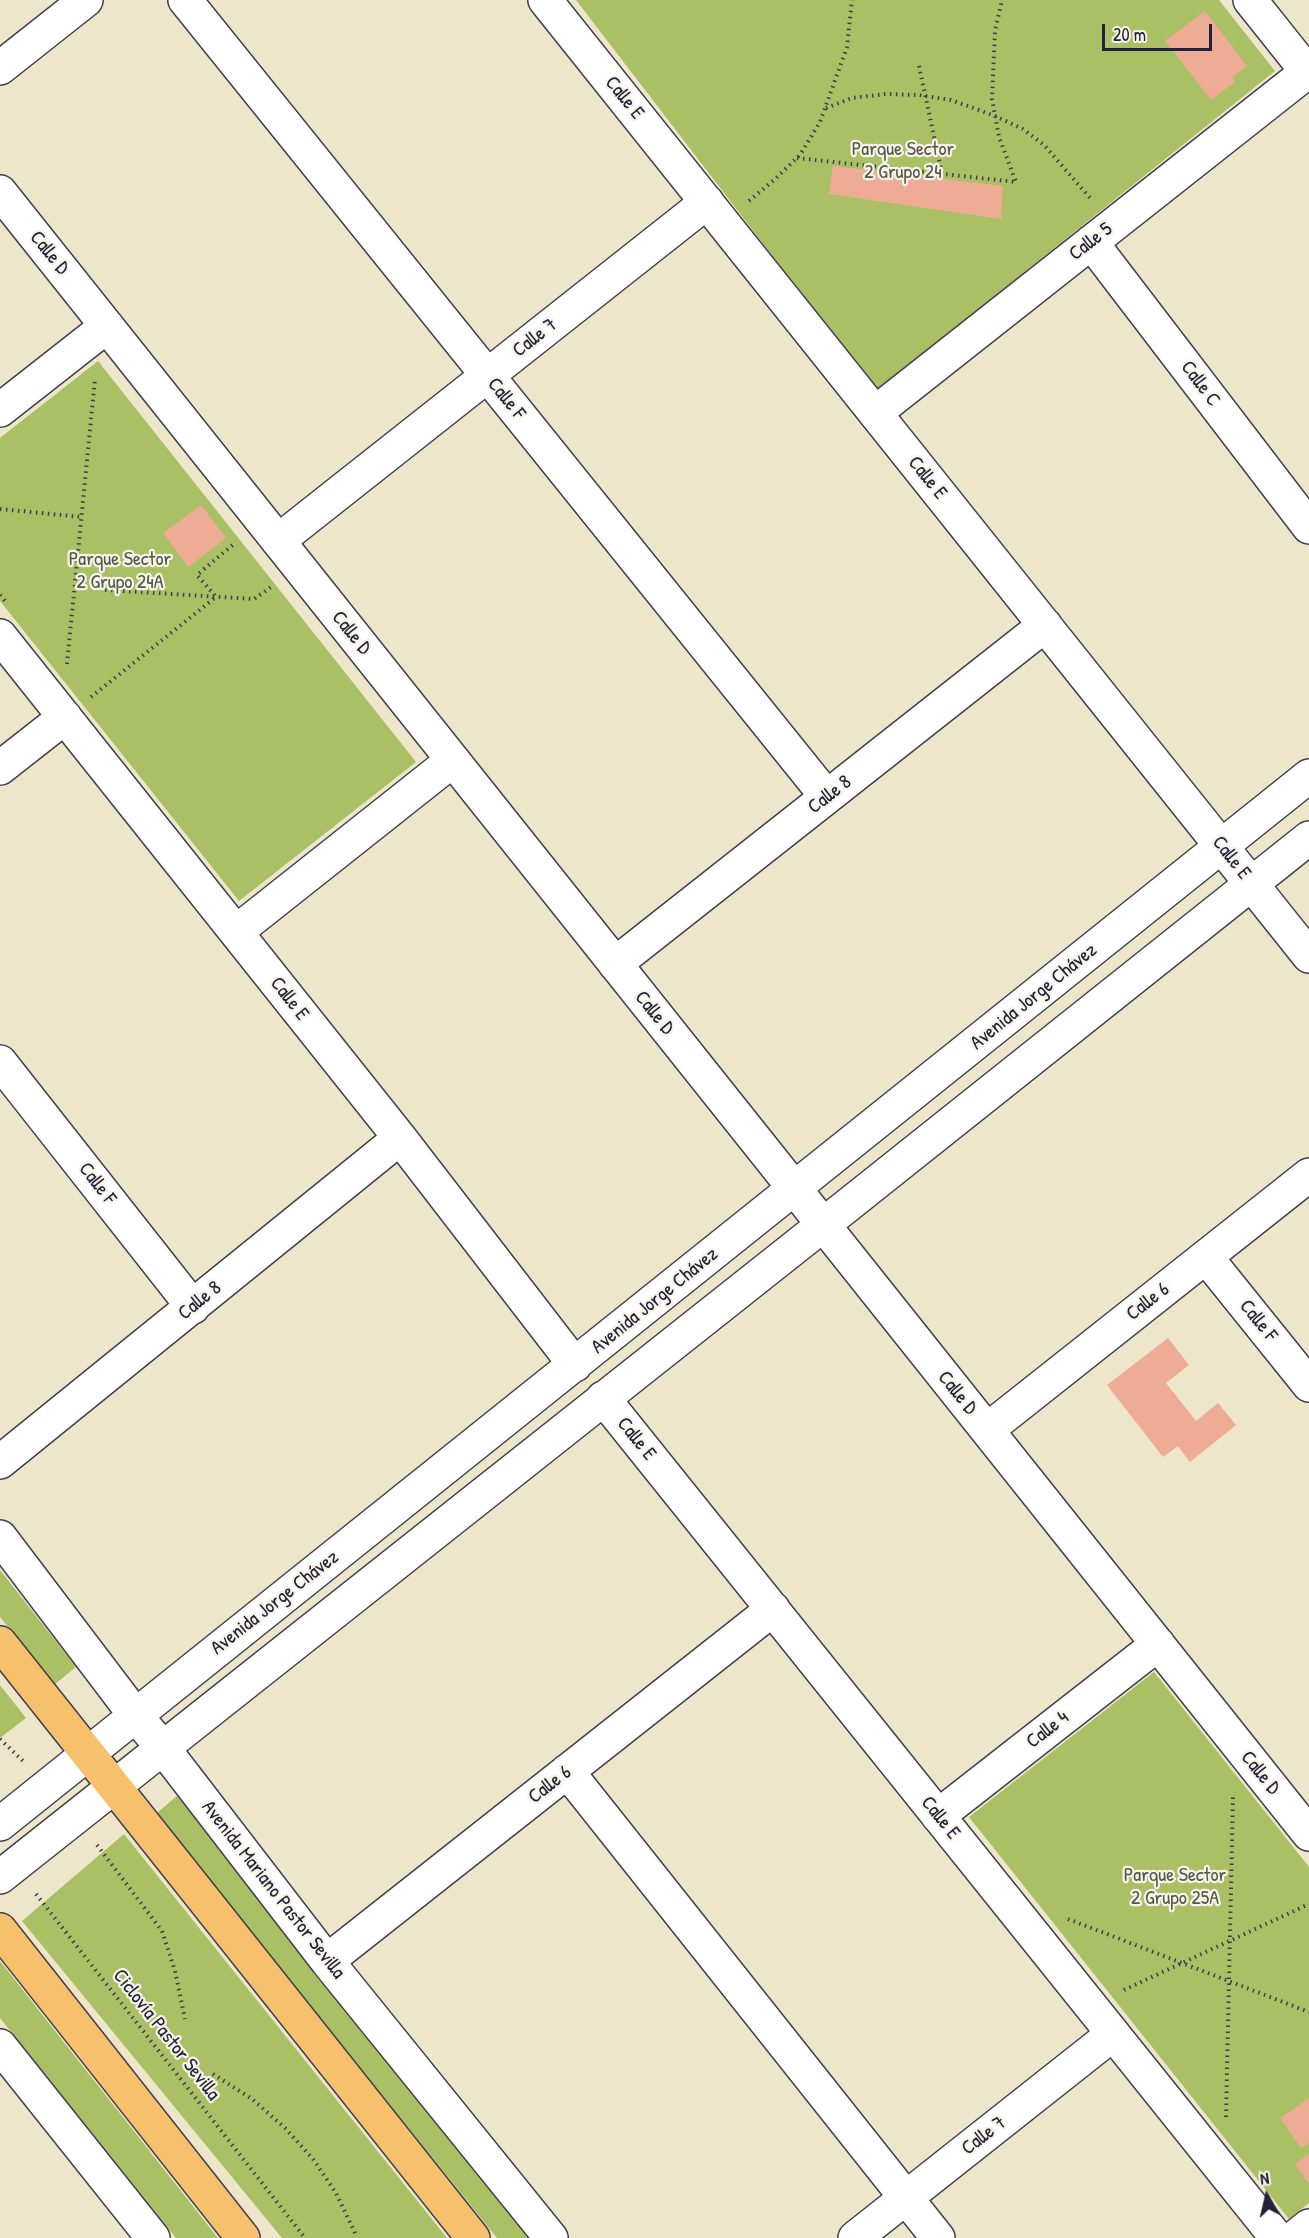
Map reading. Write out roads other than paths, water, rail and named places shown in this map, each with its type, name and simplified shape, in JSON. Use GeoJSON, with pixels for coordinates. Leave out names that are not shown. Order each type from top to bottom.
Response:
{"type":"FeatureCollection","features":[{"type":"Feature","properties":{"kind":"main road"},"geometry":{"type":"LineString","coordinates":[[0,1643],[473,2238]]}},
{"type":"Feature","properties":{"kind":"main road"},"geometry":{"type":"LineString","coordinates":[[0,1930],[243,2238]]}},
{"type":"Feature","properties":{"kind":"street"},"geometry":{"type":"LineString","coordinates":[[0,68],[86,0]]}},
{"type":"Feature","properties":{"kind":"street","name":"Calle F"},"geometry":{"type":"LineString","coordinates":[[185,0],[827,797]]}},
{"type":"Feature","properties":{"kind":"street","name":"Calle E"},"geometry":{"type":"LineString","coordinates":[[545,0],[1309,956]]}},
{"type":"Feature","properties":{"kind":"street"},"geometry":{"type":"LineString","coordinates":[[1250,0],[1308,73]]}},
{"type":"Feature","properties":{"kind":"street","name":"Calle 5"},"geometry":{"type":"LineString","coordinates":[[875,413],[1308,73]]}},
{"type":"Feature","properties":{"kind":"street","name":"Calle D"},"geometry":{"type":"LineString","coordinates":[[0,192],[1309,1834]]}},
{"type":"Feature","properties":{"kind":"street","name":"Calle 7"},"geometry":{"type":"LineString","coordinates":[[288,553],[487,376],[714,212]]}},
{"type":"Feature","properties":{"kind":"street","name":"Calle C"},"geometry":{"type":"LineString","coordinates":[[1102,233],[1309,527]]}},
{"type":"Feature","properties":{"kind":"street"},"geometry":{"type":"LineString","coordinates":[[0,410],[107,326]]}},
{"type":"Feature","properties":{"kind":"street","name":"Calle 8"},"geometry":{"type":"LineString","coordinates":[[615,964],[1045,625]]}},
{"type":"Feature","properties":{"kind":"street","name":"Calle E"},"geometry":{"type":"LineString","coordinates":[[0,636],[400,1138],[575,1365]]}},
{"type":"Feature","properties":{"kind":"street"},"geometry":{"type":"LineString","coordinates":[[0,768],[65,717]]}},
{"type":"Feature","properties":{"kind":"street"},"geometry":{"type":"LineString","coordinates":[[236,932],[453,760]]}},
{"type":"Feature","properties":{"kind":"street","name":"Avenida Jorge Chávez"},"geometry":{"type":"LineString","coordinates":[[0,1824],[1309,776]]}},
{"type":"Feature","properties":{"kind":"street"},"geometry":{"type":"LineString","coordinates":[[7,1872],[1309,838]]}},
{"type":"Feature","properties":{"kind":"street","name":"Calle F"},"geometry":{"type":"LineString","coordinates":[[0,1062],[193,1307]]}},
{"type":"Feature","properties":{"kind":"street","name":"Calle 8"},"geometry":{"type":"LineString","coordinates":[[0,1462],[400,1138]]}},
{"type":"Feature","properties":{"kind":"street","name":"Calle 6"},"geometry":{"type":"LineString","coordinates":[[987,1430],[1309,1175]]}},
{"type":"Feature","properties":{"kind":"street","name":"Calle F"},"geometry":{"type":"LineString","coordinates":[[1206,1257],[1309,1386]]}},
{"type":"Feature","properties":{"kind":"street","name":"Calle E"},"geometry":{"type":"LineString","coordinates":[[603,1398],[1277,2238]]}},
{"type":"Feature","properties":{"kind":"street","name":"Avenida Mariano Pastor Sevilla"},"geometry":{"type":"LineString","coordinates":[[0,1537],[135,1715],[327,1961],[551,2238]]}},
{"type":"Feature","properties":{"kind":"street","name":"Calle 6"},"geometry":{"type":"LineString","coordinates":[[327,1961],[773,1609]]}},
{"type":"Feature","properties":{"kind":"street","name":"Calle 4"},"geometry":{"type":"LineString","coordinates":[[938,1816],[1158,1644]]}},
{"type":"Feature","properties":{"kind":"street"},"geometry":{"type":"LineString","coordinates":[[567,1771],[938,2238]]}},
{"type":"Feature","properties":{"kind":"street","name":"Calle 7"},"geometry":{"type":"LineString","coordinates":[[855,2238],[1113,2034]]}},
{"type":"Feature","properties":{"kind":"street"},"geometry":{"type":"LineString","coordinates":[[0,2046],[153,2238]]}},
{"type":"Feature","properties":{"kind":"street"},"geometry":{"type":"LineString","coordinates":[[1294,2238],[1309,2226]]}},
{"type":"Feature","properties":{"kind":"park label","name":"Parque Sector 2 Grupo 24"},"geometry":{"type":"Point","coordinates":[903,162]}},
{"type":"Feature","properties":{"kind":"park label","name":"Parque Sector 2 Grupo 24A"},"geometry":{"type":"Point","coordinates":[120,572]}},
{"type":"Feature","properties":{"kind":"park label","name":"Parque Sector 2 Grupo 25A"},"geometry":{"type":"Point","coordinates":[1175,1888]}}]}
